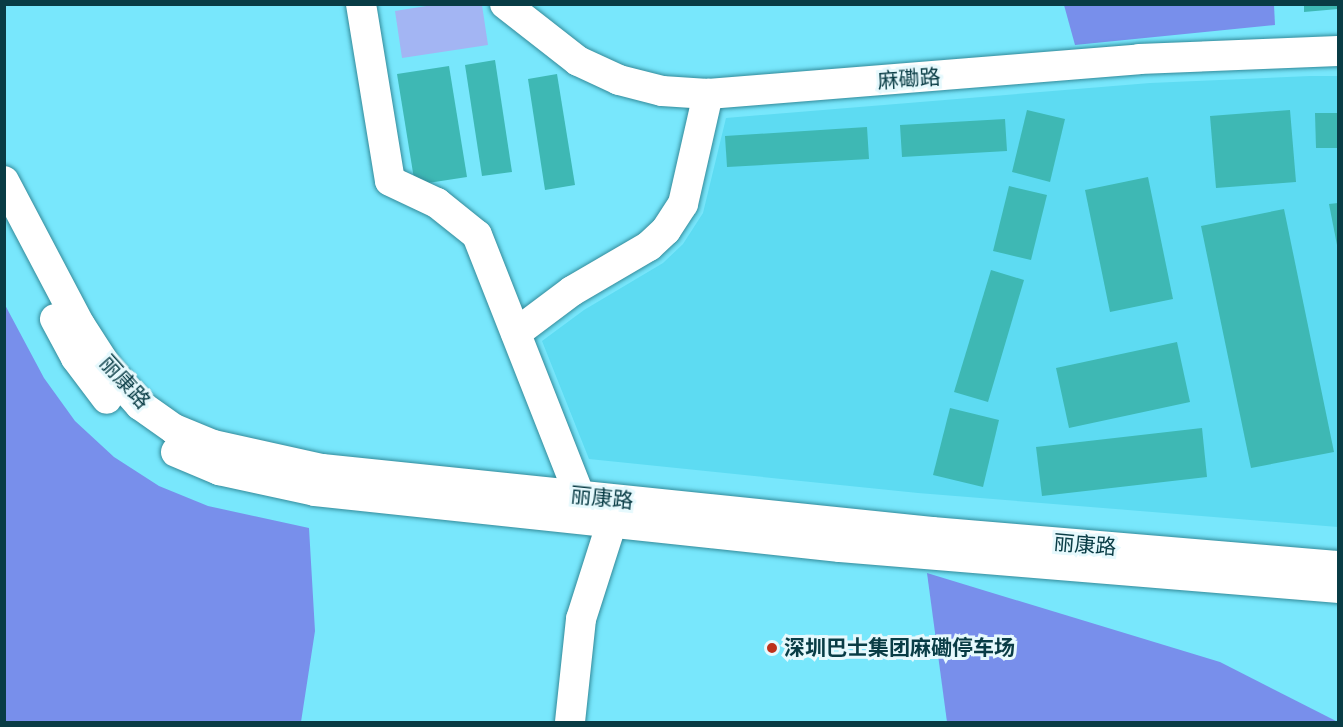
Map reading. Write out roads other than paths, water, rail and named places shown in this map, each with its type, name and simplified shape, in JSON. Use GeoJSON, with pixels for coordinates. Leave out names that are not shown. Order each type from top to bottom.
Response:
{"type":"FeatureCollection","features":[{"type":"Feature","properties":{"kind":"street"},"geometry":{"type":"LineString","coordinates":[[361,4],[390,181],[437,203],[477,235],[580,496]]}},
{"type":"Feature","properties":{"kind":"street","name":"麻磡路"},"geometry":{"type":"LineString","coordinates":[[504,4],[578,61],[619,80],[662,91],[708,94],[1139,59],[1338,51]]}},
{"type":"Feature","properties":{"kind":"street"},"geometry":{"type":"LineString","coordinates":[[516,333],[572,291],[649,246],[666,230],[683,204],[708,94]]}},
{"type":"Feature","properties":{"kind":"street","name":"丽康路"},"geometry":{"type":"LineString","coordinates":[[4,181],[80,325],[109,370],[140,405],[174,429],[247,455],[322,470],[580,496],[615,511],[987,560],[1338,588]]}},
{"type":"Feature","properties":{"kind":"street","name":"丽康路"},"geometry":{"type":"LineString","coordinates":[[4,224],[76,358],[97,389],[128,421],[168,449],[219,470],[315,491],[932,532],[1338,566]]}},
{"type":"Feature","properties":{"kind":"street"},"geometry":{"type":"LineString","coordinates":[[570,723],[581,619],[615,511]]}},
{"type":"Feature","properties":{"kind":"place","name":"深圳巴士集团麻磡停车场"},"geometry":{"type":"Point","coordinates":[772,648]}}]}
